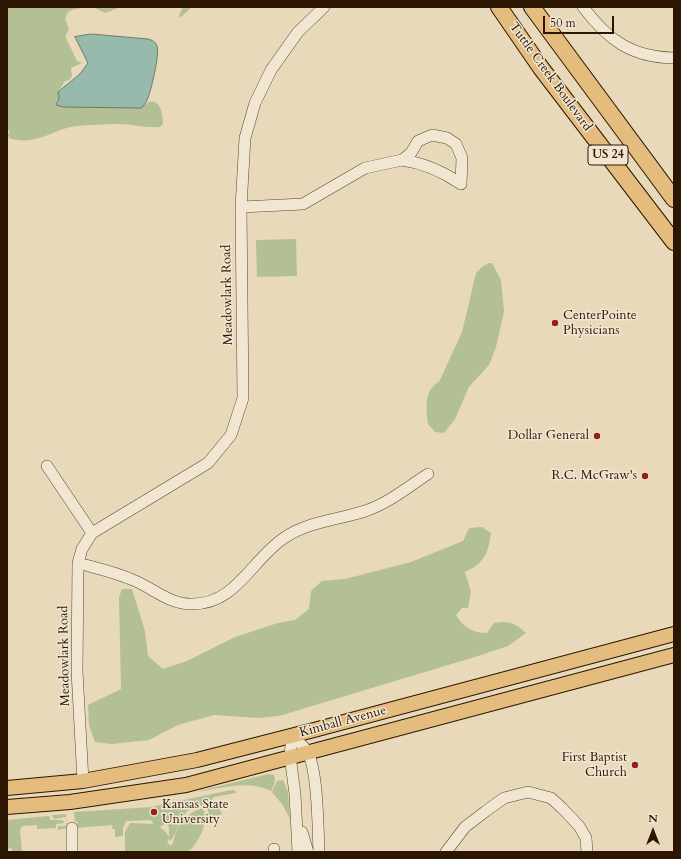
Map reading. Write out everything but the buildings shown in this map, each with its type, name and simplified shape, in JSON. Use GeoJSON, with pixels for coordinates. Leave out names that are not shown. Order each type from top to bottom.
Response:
{"type":"FeatureCollection","features":[{"type":"Feature","properties":{"kind":"highway","name":"Tuttle Creek Boulevard"},"geometry":{"type":"LineString","coordinates":[[499,7],[542,68],[674,242]]}},
{"type":"Feature","properties":{"kind":"highway","name":"Tuttle Creek Boulevard"},"geometry":{"type":"LineString","coordinates":[[532,7],[674,199]]}},
{"type":"Feature","properties":{"kind":"main road","name":"Kimball Avenue"},"geometry":{"type":"LineString","coordinates":[[7,788],[83,781],[182,763],[292,736],[674,634]]}},
{"type":"Feature","properties":{"kind":"main road","name":"Kimball Avenue"},"geometry":{"type":"LineString","coordinates":[[7,807],[70,802],[159,790],[229,774],[290,756],[674,655]]}},
{"type":"Feature","properties":{"kind":"main road"},"geometry":{"type":"LineString","coordinates":[[7,797],[81,790],[84,786],[83,781]]}},
{"type":"Feature","properties":{"kind":"street","name":"Meadowlark Road"},"geometry":{"type":"LineString","coordinates":[[83,781],[77,671],[78,563],[82,549],[92,533],[208,463],[231,435],[243,398],[241,207],[245,138],[255,103],[275,64],[298,32],[324,7]]}},
{"type":"Feature","properties":{"kind":"street"},"geometry":{"type":"LineString","coordinates":[[583,7],[608,37],[623,45],[654,56],[674,58]]}},
{"type":"Feature","properties":{"kind":"street"},"geometry":{"type":"LineString","coordinates":[[241,207],[303,204],[365,168],[402,160],[411,154],[418,141],[439,136],[456,144],[462,158],[461,184],[434,168],[420,163],[402,160]]}},
{"type":"Feature","properties":{"kind":"street"},"geometry":{"type":"LineString","coordinates":[[47,466],[92,533]]}},
{"type":"Feature","properties":{"kind":"street"},"geometry":{"type":"LineString","coordinates":[[78,563],[133,580],[178,603],[203,603],[218,599],[229,593],[270,549],[285,537],[298,530],[367,510],[387,502],[428,474]]}},
{"type":"Feature","properties":{"kind":"street"},"geometry":{"type":"LineString","coordinates":[[292,736],[308,752],[313,771],[318,808],[319,852]]}},
{"type":"Feature","properties":{"kind":"street"},"geometry":{"type":"LineString","coordinates":[[292,736],[290,756],[294,776],[298,852]]}},
{"type":"Feature","properties":{"kind":"street"},"geometry":{"type":"LineString","coordinates":[[446,852],[465,827],[486,811],[504,798],[528,792],[551,798],[562,808],[578,826],[586,838],[587,852]]}},
{"type":"Feature","properties":{"kind":"street"},"geometry":{"type":"LineString","coordinates":[[296,815],[308,852]]}},
{"type":"Feature","properties":{"kind":"street"},"geometry":{"type":"LineString","coordinates":[[72,828],[72,852]]}},
{"type":"Feature","properties":{"kind":"green space"},"geometry":{"type":"Polygon","coordinates":[[[7,7],[93,7],[75,9],[68,12],[65,19],[69,29],[66,38],[77,61],[82,63],[71,68],[72,76],[69,80],[65,81],[58,92],[59,98],[56,102],[58,106],[141,108],[147,103],[155,102],[158,104],[162,113],[163,124],[160,127],[117,124],[77,126],[36,139],[19,140],[9,138],[8,135],[10,131],[7,130],[7,7]]]}},
{"type":"Feature","properties":{"kind":"green space"},"geometry":{"type":"Polygon","coordinates":[[[93,7],[121,7],[105,13],[93,7]]]}},
{"type":"Feature","properties":{"kind":"green space"},"geometry":{"type":"Polygon","coordinates":[[[183,7],[192,7],[180,18],[179,15],[183,7]]]}},
{"type":"Feature","properties":{"kind":"green space"},"geometry":{"type":"Polygon","coordinates":[[[296,239],[297,276],[257,277],[256,240],[296,239]]]}},
{"type":"Feature","properties":{"kind":"green space"},"geometry":{"type":"Polygon","coordinates":[[[489,263],[492,263],[501,280],[504,312],[496,347],[489,365],[469,387],[455,419],[444,433],[435,432],[428,424],[428,394],[434,385],[439,382],[462,332],[476,273],[489,263]]]}},
{"type":"Feature","properties":{"kind":"green space"},"geometry":{"type":"Polygon","coordinates":[[[482,527],[491,533],[487,552],[477,565],[465,572],[471,592],[468,608],[462,608],[456,615],[465,626],[477,632],[487,633],[494,623],[507,622],[519,627],[526,633],[508,646],[279,716],[258,718],[214,715],[178,725],[149,740],[112,744],[95,742],[89,725],[88,705],[121,689],[119,597],[122,589],[132,589],[145,631],[148,656],[163,669],[187,661],[235,637],[278,623],[295,620],[309,609],[311,591],[322,581],[345,579],[411,562],[463,541],[469,528],[482,527]]]}},
{"type":"Feature","properties":{"kind":"green space"},"geometry":{"type":"Polygon","coordinates":[[[268,774],[274,775],[275,777],[271,791],[262,787],[243,785],[195,792],[268,774]]]}},
{"type":"Feature","properties":{"kind":"green space"},"geometry":{"type":"Polygon","coordinates":[[[283,780],[288,792],[290,819],[282,804],[272,792],[277,781],[283,780]]]}},
{"type":"Feature","properties":{"kind":"green space"},"geometry":{"type":"Polygon","coordinates":[[[231,790],[235,790],[236,793],[214,797],[212,800],[213,804],[219,807],[222,814],[208,820],[209,814],[207,808],[199,805],[193,807],[183,817],[173,837],[170,841],[169,839],[167,843],[170,845],[173,844],[178,828],[190,814],[203,809],[205,814],[202,833],[192,849],[188,852],[125,852],[125,832],[130,823],[153,824],[152,821],[149,820],[126,821],[123,828],[123,836],[115,837],[115,829],[112,829],[112,825],[76,828],[75,824],[78,822],[75,821],[74,812],[151,807],[231,790]],[[166,823],[160,827],[169,837],[169,827],[166,823]]]}},
{"type":"Feature","properties":{"kind":"green space"},"geometry":{"type":"Polygon","coordinates":[[[66,814],[67,828],[58,830],[58,826],[66,826],[66,817],[54,819],[52,815],[66,814]]]}},
{"type":"Feature","properties":{"kind":"green space"},"geometry":{"type":"Polygon","coordinates":[[[49,816],[51,820],[63,820],[64,823],[56,824],[56,828],[37,829],[37,825],[22,826],[20,831],[22,852],[12,852],[12,848],[7,849],[7,820],[49,816]]]}},
{"type":"Feature","properties":{"kind":"shaded area"},"geometry":{"type":"Polygon","coordinates":[[[91,34],[148,39],[156,43],[158,50],[153,81],[147,101],[141,108],[63,107],[56,105],[59,98],[58,92],[80,74],[88,63],[75,37],[91,34]]]}},
{"type":"Feature","properties":{"kind":"place","name":"CenterPointe Physicians"},"geometry":{"type":"Point","coordinates":[555,323]}},
{"type":"Feature","properties":{"kind":"place","name":"Dollar General"},"geometry":{"type":"Point","coordinates":[597,436]}},
{"type":"Feature","properties":{"kind":"place","name":"R.C. McGraw's"},"geometry":{"type":"Point","coordinates":[645,476]}},
{"type":"Feature","properties":{"kind":"place","name":"First Baptist Church"},"geometry":{"type":"Point","coordinates":[635,765]}},
{"type":"Feature","properties":{"kind":"place","name":"Kansas State University"},"geometry":{"type":"Point","coordinates":[154,812]}}]}
